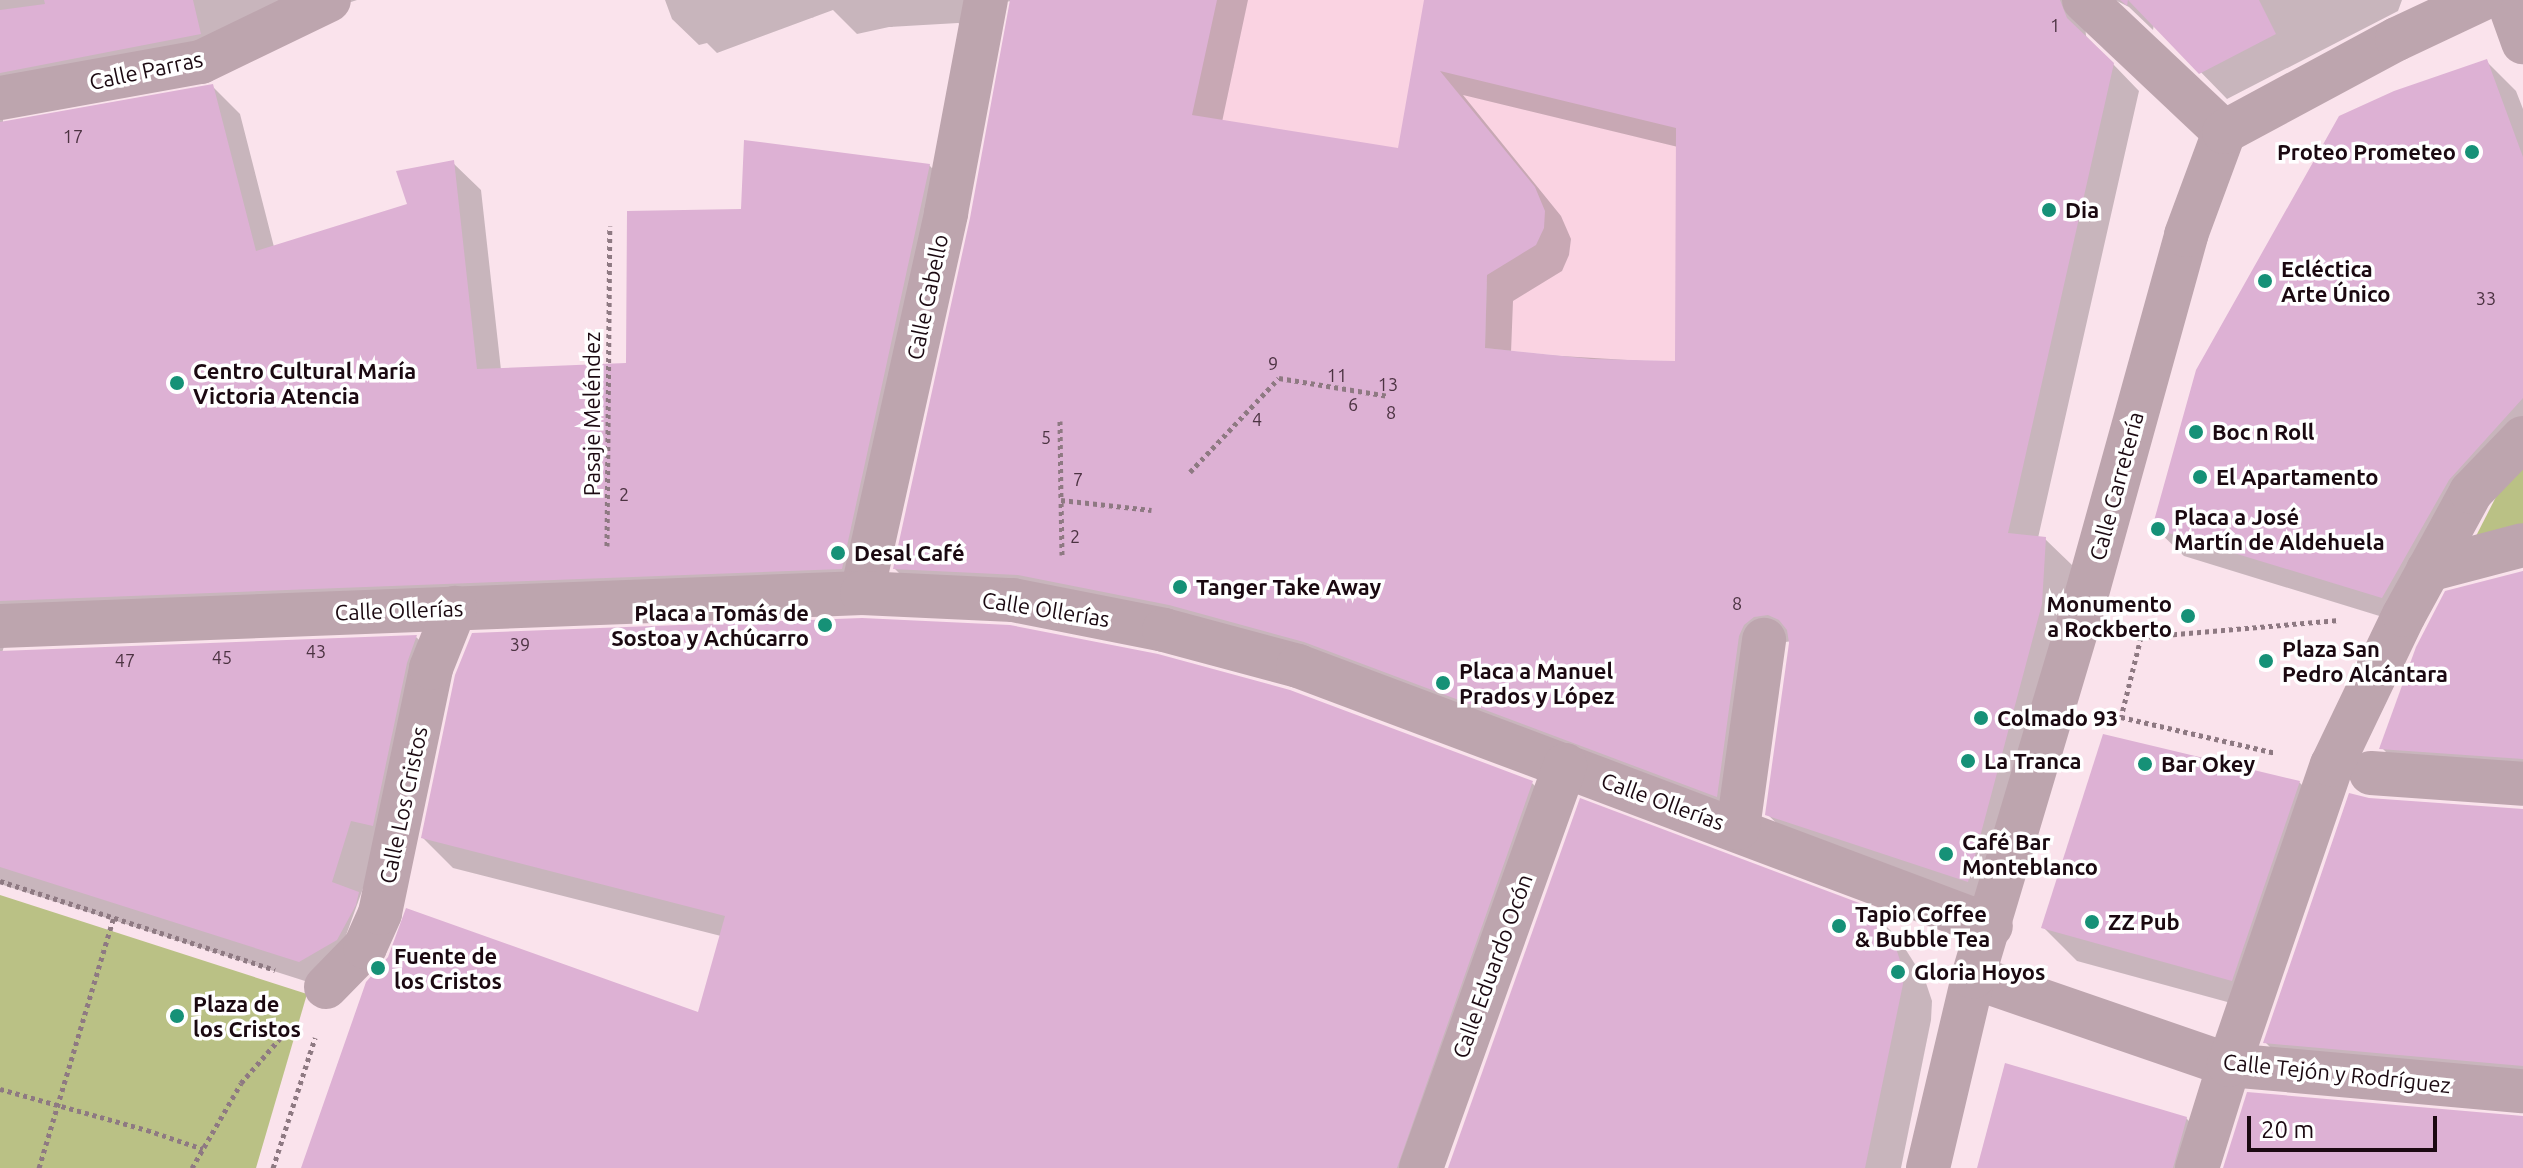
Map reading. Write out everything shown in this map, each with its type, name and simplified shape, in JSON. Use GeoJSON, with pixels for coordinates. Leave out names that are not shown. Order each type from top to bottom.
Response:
{"type":"FeatureCollection","features":[{"type":"Feature","properties":{"kind":"street","name":"Calle Parras"},"geometry":{"type":"LineString","coordinates":[[0,98],[201,62],[329,0]]}},
{"type":"Feature","properties":{"kind":"street","name":"Calle Cabello"},"geometry":{"type":"LineString","coordinates":[[862,593],[946,213],[986,0]]}},
{"type":"Feature","properties":{"kind":"street"},"geometry":{"type":"LineString","coordinates":[[2084,0],[2224,132],[2408,17],[2480,0]]}},
{"type":"Feature","properties":{"kind":"street"},"geometry":{"type":"LineString","coordinates":[[2508,0],[2523,42]]}},
{"type":"Feature","properties":{"kind":"street","name":"Calle Carretería"},"geometry":{"type":"LineString","coordinates":[[1928,1168],[1973,977],[1991,926],[2186,235],[2224,132]]}},
{"type":"Feature","properties":{"kind":"street"},"geometry":{"type":"LineString","coordinates":[[2197,1168],[2229,1065],[2414,597],[2471,492],[2523,438]]}},
{"type":"Feature","properties":{"kind":"street"},"geometry":{"type":"LineString","coordinates":[[2414,597],[2523,545]]}},
{"type":"Feature","properties":{"kind":"street","name":"Calle Ollerías"},"geometry":{"type":"LineString","coordinates":[[0,626],[862,593],[1013,600],[1063,608],[1298,666],[1738,828],[1991,926]]}},
{"type":"Feature","properties":{"kind":"street","name":"Calle Los Cristos"},"geometry":{"type":"LineString","coordinates":[[326,987],[365,947],[380,913],[431,668],[455,608]]}},
{"type":"Feature","properties":{"kind":"street"},"geometry":{"type":"LineString","coordinates":[[1738,828],[1764,640]]}},
{"type":"Feature","properties":{"kind":"street","name":"Calle Eduardo Ocón"},"geometry":{"type":"LineString","coordinates":[[1421,1168],[1565,765]]}},
{"type":"Feature","properties":{"kind":"street"},"geometry":{"type":"LineString","coordinates":[[2342,775],[2523,784]]}},
{"type":"Feature","properties":{"kind":"street","name":"Calle Tejón y Rodríguez"},"geometry":{"type":"LineString","coordinates":[[1973,977],[2229,1065],[2523,1091]]}},
{"type":"Feature","properties":{"kind":"path","name":"Pasaje Meléndez"},"geometry":{"type":"LineString","coordinates":[[607,603],[610,226]]}},
{"type":"Feature","properties":{"kind":"path"},"geometry":{"type":"LineString","coordinates":[[1190,472],[1279,378],[1389,396]]}},
{"type":"Feature","properties":{"kind":"path"},"geometry":{"type":"LineString","coordinates":[[1060,421],[1063,608]]}},
{"type":"Feature","properties":{"kind":"path"},"geometry":{"type":"LineString","coordinates":[[1061,500],[1151,510]]}},
{"type":"Feature","properties":{"kind":"path"},"geometry":{"type":"LineString","coordinates":[[2127,634],[2141,637],[2414,597]]}},
{"type":"Feature","properties":{"kind":"path"},"geometry":{"type":"LineString","coordinates":[[2141,637],[2121,717],[2342,775]]}},
{"type":"Feature","properties":{"kind":"path"},"geometry":{"type":"LineString","coordinates":[[0,881],[326,987]]}},
{"type":"Feature","properties":{"kind":"path"},"geometry":{"type":"LineString","coordinates":[[39,1168],[114,916]]}},
{"type":"Feature","properties":{"kind":"path"},"geometry":{"type":"LineString","coordinates":[[192,1168],[241,1083],[326,987]]}},
{"type":"Feature","properties":{"kind":"path"},"geometry":{"type":"LineString","coordinates":[[273,1168],[327,1003],[326,987]]}},
{"type":"Feature","properties":{"kind":"path"},"geometry":{"type":"LineString","coordinates":[[0,1089],[203,1149]]}},
{"type":"Feature","properties":{"kind":"shaded area"},"geometry":{"type":"Polygon","coordinates":[[[1047,0],[1698,0],[1675,361],[1591,359],[1485,348],[1487,282],[1390,278],[1047,0]]]}},
{"type":"Feature","properties":{"kind":"green space"},"geometry":{"type":"Polygon","coordinates":[[[2523,466],[2523,524],[2474,540],[2501,487],[2523,466]]]}},
{"type":"Feature","properties":{"kind":"green space","name":"Plaza de los Cristos"},"geometry":{"type":"Polygon","coordinates":[[[0,895],[307,994],[256,1168],[0,1168],[0,895]]]}},
{"type":"Feature","properties":{"kind":"building"},"geometry":{"type":"Polygon","coordinates":[[[44,0],[193,0],[201,34],[0,73],[0,10],[45,4],[44,0]]]}},
{"type":"Feature","properties":{"kind":"building"},"geometry":{"type":"Polygon","coordinates":[[[1010,0],[1217,0],[1192,115],[1398,148],[1424,0],[2060,0],[2067,18],[2114,63],[2008,533],[2046,537],[2042,604],[1968,882],[1765,815],[1789,643],[1787,630],[1779,620],[1768,615],[1754,617],[1744,625],[1739,636],[1717,797],[1304,642],[1169,605],[1018,575],[893,569],[970,218],[1010,0]],[[1440,71],[1535,187],[1545,211],[1544,228],[1536,245],[1487,275],[1485,348],[1591,359],[1675,361],[1676,128],[1440,71]]]}},
{"type":"Feature","properties":{"kind":"building"},"geometry":{"type":"Polygon","coordinates":[[[2128,0],[2259,0],[2276,34],[2199,74],[2128,0]]]}},
{"type":"Feature","properties":{"kind":"building"},"geometry":{"type":"Polygon","coordinates":[[[2487,59],[2523,157],[2523,398],[2449,480],[2382,598],[2152,528],[2196,370],[2339,116],[2394,91],[2487,59]]]}},
{"type":"Feature","properties":{"kind":"building"},"geometry":{"type":"Polygon","coordinates":[[[213,84],[256,251],[407,204],[396,171],[454,160],[477,369],[626,363],[627,211],[741,209],[744,140],[930,164],[842,569],[0,601],[0,122],[213,84]]]}},
{"type":"Feature","properties":{"kind":"building"},"geometry":{"type":"Polygon","coordinates":[[[2523,571],[2523,759],[2379,749],[2416,647],[2445,591],[2523,571]]]}},
{"type":"Feature","properties":{"kind":"building"},"geometry":{"type":"Polygon","coordinates":[[[862,618],[1010,625],[1158,654],[1290,690],[1533,781],[1397,1168],[301,1168],[366,982],[388,957],[406,908],[698,1012],[725,916],[421,838],[455,675],[472,633],[862,618]]]}},
{"type":"Feature","properties":{"kind":"building"},"geometry":{"type":"Polygon","coordinates":[[[417,635],[407,663],[373,826],[351,821],[332,882],[359,892],[356,905],[337,940],[299,962],[0,867],[0,651],[417,635]]]}},
{"type":"Feature","properties":{"kind":"building"},"geometry":{"type":"Polygon","coordinates":[[[2103,734],[2300,781],[2232,981],[2041,928],[2103,734]]]}},
{"type":"Feature","properties":{"kind":"building"},"geometry":{"type":"Polygon","coordinates":[[[2349,793],[2369,798],[2523,809],[2523,1066],[2263,1043],[2349,793]]]}},
{"type":"Feature","properties":{"kind":"building"},"geometry":{"type":"Polygon","coordinates":[[[1580,798],[1870,907],[1896,948],[1903,970],[1903,984],[1865,1168],[1448,1168],[1580,798]]]}},
{"type":"Feature","properties":{"kind":"building"},"geometry":{"type":"Polygon","coordinates":[[[2005,1063],[2187,1117],[2173,1168],[1977,1168],[2005,1063]]]}},
{"type":"Feature","properties":{"kind":"building"},"geometry":{"type":"Polygon","coordinates":[[[2247,1092],[2523,1116],[2523,1168],[2223,1168],[2247,1092]]]}},
{"type":"Feature","properties":{"kind":"place","name":"Proteo Prometeo"},"geometry":{"type":"Point","coordinates":[2472,152]}},
{"type":"Feature","properties":{"kind":"place","name":"Dia"},"geometry":{"type":"Point","coordinates":[2049,210]}},
{"type":"Feature","properties":{"kind":"place","name":"Ecléctica Arte Único"},"geometry":{"type":"Point","coordinates":[2265,281]}},
{"type":"Feature","properties":{"kind":"place","name":"Centro Cultural María Victoria Atencia"},"geometry":{"type":"Point","coordinates":[177,383]}},
{"type":"Feature","properties":{"kind":"place","name":"Boc n Roll"},"geometry":{"type":"Point","coordinates":[2196,432]}},
{"type":"Feature","properties":{"kind":"place","name":"El Apartamento"},"geometry":{"type":"Point","coordinates":[2200,477]}},
{"type":"Feature","properties":{"kind":"place","name":"Placa a José Martín de Aldehuela"},"geometry":{"type":"Point","coordinates":[2158,529]}},
{"type":"Feature","properties":{"kind":"place","name":"Desal Café"},"geometry":{"type":"Point","coordinates":[838,553]}},
{"type":"Feature","properties":{"kind":"place","name":"Tanger Take Away"},"geometry":{"type":"Point","coordinates":[1180,587]}},
{"type":"Feature","properties":{"kind":"place","name":"Monumento a Rockberto"},"geometry":{"type":"Point","coordinates":[2188,616]}},
{"type":"Feature","properties":{"kind":"place","name":"Placa a Tomás de Sostoa y Achúcarro"},"geometry":{"type":"Point","coordinates":[825,625]}},
{"type":"Feature","properties":{"kind":"place","name":"Plaza San Pedro Alcántara"},"geometry":{"type":"Point","coordinates":[2266,661]}},
{"type":"Feature","properties":{"kind":"place","name":"Placa a Manuel Prados y López"},"geometry":{"type":"Point","coordinates":[1443,683]}},
{"type":"Feature","properties":{"kind":"place","name":"Colmado 93"},"geometry":{"type":"Point","coordinates":[1981,718]}},
{"type":"Feature","properties":{"kind":"place","name":"La Tranca"},"geometry":{"type":"Point","coordinates":[1968,761]}},
{"type":"Feature","properties":{"kind":"place","name":"Bar Okey"},"geometry":{"type":"Point","coordinates":[2145,764]}},
{"type":"Feature","properties":{"kind":"place","name":"Café Bar Monteblanco"},"geometry":{"type":"Point","coordinates":[1946,854]}},
{"type":"Feature","properties":{"kind":"place","name":"ZZ Pub"},"geometry":{"type":"Point","coordinates":[2092,922]}},
{"type":"Feature","properties":{"kind":"place","name":"Tapio Coffee & Bubble Tea"},"geometry":{"type":"Point","coordinates":[1839,926]}},
{"type":"Feature","properties":{"kind":"place","name":"Fuente de los Cristos"},"geometry":{"type":"Point","coordinates":[378,968]}},
{"type":"Feature","properties":{"kind":"place","name":"Gloria Hoyos"},"geometry":{"type":"Point","coordinates":[1898,972]}},
{"type":"Feature","properties":{"kind":"place","name":"Plaza de los Cristos"},"geometry":{"type":"Point","coordinates":[177,1016]}}]}
